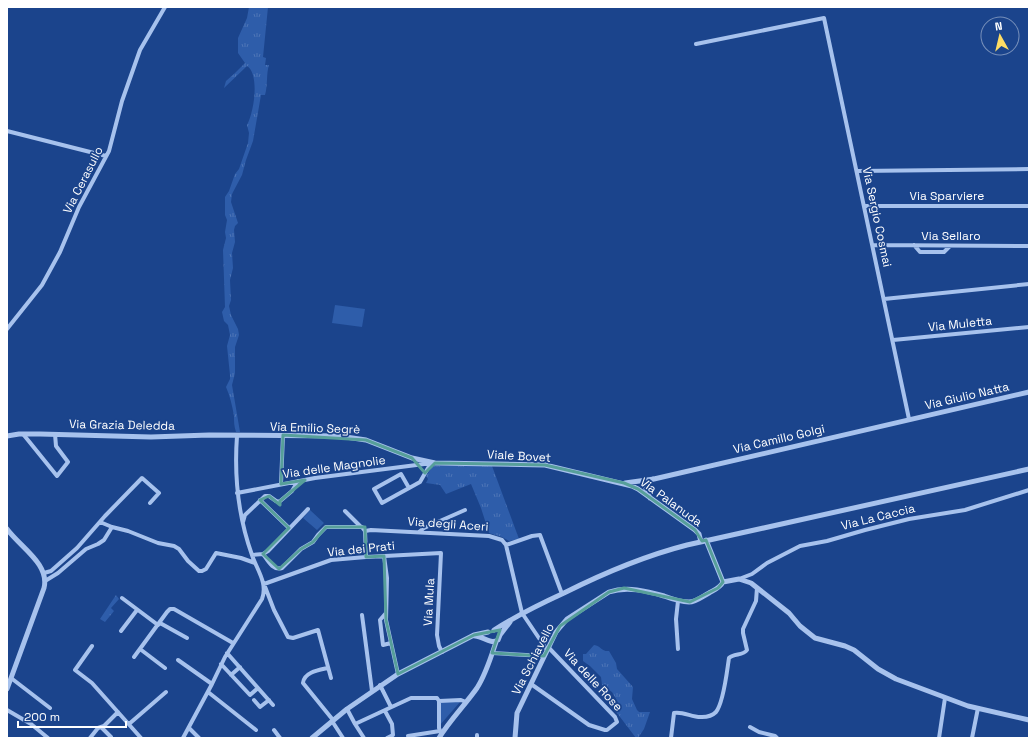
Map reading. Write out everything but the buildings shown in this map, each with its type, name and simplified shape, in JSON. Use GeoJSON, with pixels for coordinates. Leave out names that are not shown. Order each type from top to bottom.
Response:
{"type":"FeatureCollection","features":[{"type":"Feature","properties":{"kind":"street","name":"Via Cerasullo"},"geometry":{"type":"LineString","coordinates":[[7,329],[42,285],[60,252],[79,208],[114,138],[122,101],[140,50],[165,7]]}},
{"type":"Feature","properties":{"kind":"street","name":"Via Sergio Cosmai"},"geometry":{"type":"LineString","coordinates":[[696,44],[824,18],[910,419]]}},
{"type":"Feature","properties":{"kind":"street"},"geometry":{"type":"LineString","coordinates":[[7,131],[106,156]]}},
{"type":"Feature","properties":{"kind":"street"},"geometry":{"type":"LineString","coordinates":[[857,171],[1029,169]]}},
{"type":"Feature","properties":{"kind":"street","name":"Via Sparviere"},"geometry":{"type":"LineString","coordinates":[[864,206],[1029,206]]}},
{"type":"Feature","properties":{"kind":"street","name":"Via Sellaro"},"geometry":{"type":"LineString","coordinates":[[873,246],[1029,246]]}},
{"type":"Feature","properties":{"kind":"street"},"geometry":{"type":"LineString","coordinates":[[884,299],[1029,284]]}},
{"type":"Feature","properties":{"kind":"street","name":"Via Muletta"},"geometry":{"type":"LineString","coordinates":[[893,340],[1029,327]]}},
{"type":"Feature","properties":{"kind":"street","name":"Via Giulio Natta"},"geometry":{"type":"LineString","coordinates":[[910,419],[1029,392]]}},
{"type":"Feature","properties":{"kind":"street","name":"Via Camillo Golgi"},"geometry":{"type":"LineString","coordinates":[[624,483],[654,478],[910,419]]}},
{"type":"Feature","properties":{"kind":"street"},"geometry":{"type":"LineString","coordinates":[[23,434],[57,476],[68,462],[56,446],[55,434]]}},
{"type":"Feature","properties":{"kind":"street","name":"Via Grazia Deledda"},"geometry":{"type":"LineString","coordinates":[[7,436],[23,434],[99,434],[151,437],[209,435],[237,436]]}},
{"type":"Feature","properties":{"kind":"street"},"geometry":{"type":"LineString","coordinates":[[281,484],[283,435]]}},
{"type":"Feature","properties":{"kind":"street"},"geometry":{"type":"LineString","coordinates":[[237,436],[235,468],[237,493],[242,523],[255,563],[274,610],[288,636],[293,638],[318,630],[331,678]]}},
{"type":"Feature","properties":{"kind":"street","name":"Via Emilio Segrè"},"geometry":{"type":"LineString","coordinates":[[237,436],[339,436],[361,439],[412,458]]}},
{"type":"Feature","properties":{"kind":"street"},"geometry":{"type":"LineString","coordinates":[[404,468],[413,463],[412,458]]}},
{"type":"Feature","properties":{"kind":"street","name":"Viale Bovet"},"geometry":{"type":"LineString","coordinates":[[412,458],[434,463],[545,465],[624,483]]}},
{"type":"Feature","properties":{"kind":"street"},"geometry":{"type":"LineString","coordinates":[[409,488],[401,474],[374,490],[382,503],[420,482],[430,465],[434,463]]}},
{"type":"Feature","properties":{"kind":"street","name":"Via delle Magnolie"},"geometry":{"type":"LineString","coordinates":[[237,493],[298,481],[434,463]]}},
{"type":"Feature","properties":{"kind":"street"},"geometry":{"type":"LineString","coordinates":[[418,466],[422,471],[423,479]]}},
{"type":"Feature","properties":{"kind":"street"},"geometry":{"type":"LineString","coordinates":[[312,738],[332,720],[380,685],[398,674],[474,636],[491,631],[522,613],[631,562],[656,553],[704,541],[1029,470]]}},
{"type":"Feature","properties":{"kind":"street"},"geometry":{"type":"LineString","coordinates":[[7,689],[51,571],[87,538],[100,522],[142,478],[159,493],[150,503]]}},
{"type":"Feature","properties":{"kind":"street"},"geometry":{"type":"LineString","coordinates":[[650,499],[646,489],[649,482],[654,478]]}},
{"type":"Feature","properties":{"kind":"street"},"geometry":{"type":"LineString","coordinates":[[242,523],[245,515],[265,496],[269,496],[279,502],[292,491],[298,481]]}},
{"type":"Feature","properties":{"kind":"street","name":"Via Palanuda"},"geometry":{"type":"LineString","coordinates":[[624,483],[638,489],[695,530],[704,541],[723,582]]}},
{"type":"Feature","properties":{"kind":"street","name":"Via La Caccia"},"geometry":{"type":"LineString","coordinates":[[739,579],[752,574],[767,563],[800,546],[827,541],[908,519],[965,510],[1029,490]]}},
{"type":"Feature","properties":{"kind":"street"},"geometry":{"type":"LineString","coordinates":[[260,500],[289,528]]}},
{"type":"Feature","properties":{"kind":"street"},"geometry":{"type":"LineString","coordinates":[[252,555],[263,554],[268,551],[308,509]]}},
{"type":"Feature","properties":{"kind":"street"},"geometry":{"type":"LineString","coordinates":[[419,532],[424,528],[465,510]]}},
{"type":"Feature","properties":{"kind":"street"},"geometry":{"type":"LineString","coordinates":[[344,511],[363,529],[366,557]]}},
{"type":"Feature","properties":{"kind":"street"},"geometry":{"type":"LineString","coordinates":[[100,522],[158,543],[174,546],[179,549],[188,561],[202,572],[206,569],[216,553],[241,558],[255,563]]}},
{"type":"Feature","properties":{"kind":"street"},"geometry":{"type":"LineString","coordinates":[[47,580],[86,549],[104,540],[112,527]]}},
{"type":"Feature","properties":{"kind":"street","name":"Via degli Aceri"},"geometry":{"type":"LineString","coordinates":[[263,554],[269,563],[275,568],[282,568],[301,549],[313,542],[326,527],[489,536],[502,540],[506,545]]}},
{"type":"Feature","properties":{"kind":"street"},"geometry":{"type":"LineString","coordinates":[[7,529],[40,565],[47,580]]}},
{"type":"Feature","properties":{"kind":"street"},"geometry":{"type":"LineString","coordinates":[[548,649],[522,613],[506,545],[532,536],[540,535],[562,594]]}},
{"type":"Feature","properties":{"kind":"street","name":"Via dei Prati"},"geometry":{"type":"LineString","coordinates":[[264,584],[331,560],[441,554]]}},
{"type":"Feature","properties":{"kind":"street","name":"Via Mula"},"geometry":{"type":"LineString","coordinates":[[441,554],[437,635],[442,652]]}},
{"type":"Feature","properties":{"kind":"street"},"geometry":{"type":"LineString","coordinates":[[384,556],[387,578],[386,613],[398,674]]}},
{"type":"Feature","properties":{"kind":"street"},"geometry":{"type":"LineString","coordinates":[[44,573],[51,571]]}},
{"type":"Feature","properties":{"kind":"street"},"geometry":{"type":"LineString","coordinates":[[723,582],[739,579],[752,583],[789,613],[800,626],[815,638],[854,650],[878,669],[896,679],[945,698],[978,708],[1029,720]]}},
{"type":"Feature","properties":{"kind":"street","name":"Via Schiavello"},"geometry":{"type":"LineString","coordinates":[[517,737],[517,712],[556,632],[567,620],[609,592],[624,588],[653,593],[678,601],[690,602],[718,588],[723,582]]}},
{"type":"Feature","properties":{"kind":"street"},"geometry":{"type":"LineString","coordinates":[[184,738],[227,653],[262,599],[264,584]]}},
{"type":"Feature","properties":{"kind":"street"},"geometry":{"type":"LineString","coordinates":[[671,738],[674,713],[703,717],[712,715],[717,709],[725,686],[729,658],[733,655],[744,653],[747,650],[743,629],[756,602],[757,588]]}},
{"type":"Feature","properties":{"kind":"street"},"geometry":{"type":"LineString","coordinates":[[122,598],[159,624],[187,638]]}},
{"type":"Feature","properties":{"kind":"street"},"geometry":{"type":"LineString","coordinates":[[678,601],[676,619],[678,650]]}},
{"type":"Feature","properties":{"kind":"street"},"geometry":{"type":"LineString","coordinates":[[134,657],[170,609],[174,609],[233,643]]}},
{"type":"Feature","properties":{"kind":"street"},"geometry":{"type":"LineString","coordinates":[[121,631],[137,610]]}},
{"type":"Feature","properties":{"kind":"street"},"geometry":{"type":"LineString","coordinates":[[386,613],[380,620],[383,645],[391,643]]}},
{"type":"Feature","properties":{"kind":"street"},"geometry":{"type":"LineString","coordinates":[[362,615],[372,691]]}},
{"type":"Feature","properties":{"kind":"street"},"geometry":{"type":"LineString","coordinates":[[408,736],[440,734],[477,688],[483,677],[496,642],[513,619]]}},
{"type":"Feature","properties":{"kind":"street"},"geometry":{"type":"LineString","coordinates":[[491,656],[490,647],[486,636],[491,631],[497,631],[500,635]]}},
{"type":"Feature","properties":{"kind":"street"},"geometry":{"type":"LineString","coordinates":[[474,636],[481,636],[493,643],[496,642]]}},
{"type":"Feature","properties":{"kind":"street"},"geometry":{"type":"LineString","coordinates":[[92,646],[75,670],[92,683],[141,738]]}},
{"type":"Feature","properties":{"kind":"street"},"geometry":{"type":"LineString","coordinates":[[140,649],[166,668]]}},
{"type":"Feature","properties":{"kind":"street","name":"Via delle Rose"},"geometry":{"type":"LineString","coordinates":[[531,684],[589,725],[602,730],[608,730],[617,722],[615,717],[548,649]]}},
{"type":"Feature","properties":{"kind":"street"},"geometry":{"type":"LineString","coordinates":[[227,653],[274,705]]}},
{"type":"Feature","properties":{"kind":"street"},"geometry":{"type":"LineString","coordinates":[[491,656],[544,656]]}},
{"type":"Feature","properties":{"kind":"street"},"geometry":{"type":"LineString","coordinates":[[178,660],[212,684]]}},
{"type":"Feature","properties":{"kind":"street"},"geometry":{"type":"LineString","coordinates":[[222,664],[250,695],[258,688]]}},
{"type":"Feature","properties":{"kind":"street"},"geometry":{"type":"LineString","coordinates":[[231,675],[240,667]]}},
{"type":"Feature","properties":{"kind":"street"},"geometry":{"type":"LineString","coordinates":[[328,668],[310,673],[303,680],[343,738]]}},
{"type":"Feature","properties":{"kind":"street"},"geometry":{"type":"LineString","coordinates":[[11,678],[50,708]]}},
{"type":"Feature","properties":{"kind":"street"},"geometry":{"type":"LineString","coordinates":[[380,685],[391,708]]}},
{"type":"Feature","properties":{"kind":"street"},"geometry":{"type":"LineString","coordinates":[[129,724],[166,692]]}},
{"type":"Feature","properties":{"kind":"street"},"geometry":{"type":"LineString","coordinates":[[208,692],[256,730]]}},
{"type":"Feature","properties":{"kind":"street"},"geometry":{"type":"LineString","coordinates":[[355,724],[411,698],[437,698],[439,701],[461,700],[466,702]]}},
{"type":"Feature","properties":{"kind":"street"},"geometry":{"type":"LineString","coordinates":[[939,738],[945,698]]}},
{"type":"Feature","properties":{"kind":"street"},"geometry":{"type":"LineString","coordinates":[[254,700],[260,707],[269,700]]}},
{"type":"Feature","properties":{"kind":"street"},"geometry":{"type":"LineString","coordinates":[[439,701],[440,734]]}},
{"type":"Feature","properties":{"kind":"street"},"geometry":{"type":"LineString","coordinates":[[972,738],[978,708]]}},
{"type":"Feature","properties":{"kind":"street"},"geometry":{"type":"LineString","coordinates":[[347,709],[364,738]]}},
{"type":"Feature","properties":{"kind":"street"},"geometry":{"type":"LineString","coordinates":[[7,710],[31,724],[48,738]]}},
{"type":"Feature","properties":{"kind":"street"},"geometry":{"type":"LineString","coordinates":[[385,711],[393,730],[393,735],[387,738]]}},
{"type":"Feature","properties":{"kind":"street"},"geometry":{"type":"LineString","coordinates":[[90,738],[98,728],[104,726],[118,712]]}},
{"type":"Feature","properties":{"kind":"street"},"geometry":{"type":"LineString","coordinates":[[101,727],[111,737]]}},
{"type":"Feature","properties":{"kind":"street"},"geometry":{"type":"LineString","coordinates":[[750,727],[759,732],[775,736],[777,738]]}},
{"type":"Feature","properties":{"kind":"street"},"geometry":{"type":"LineString","coordinates":[[189,728],[199,738]]}},
{"type":"Feature","properties":{"kind":"street"},"geometry":{"type":"LineString","coordinates":[[274,730],[280,738]]}},
{"type":"Feature","properties":{"kind":"highlighted area"},"geometry":{"type":"Polygon","coordinates":[[[283,435],[366,440],[412,458],[425,473],[435,463],[545,465],[624,483],[638,489],[695,530],[702,541],[706,540],[723,582],[718,588],[690,602],[624,588],[609,592],[560,626],[544,656],[492,653],[500,630],[474,635],[398,674],[386,620],[384,556],[366,557],[365,527],[326,527],[313,542],[301,549],[279,569],[263,554],[289,528],[260,500],[269,496],[280,505],[280,501],[305,480],[281,484],[283,435]]]}},
{"type":"Feature","properties":{"kind":"green space"},"geometry":{"type":"Polygon","coordinates":[[[249,7],[268,7],[263,57],[266,58],[265,65],[269,65],[266,91],[265,95],[261,95],[253,141],[242,175],[232,194],[231,202],[238,223],[234,230],[235,242],[232,253],[233,268],[230,280],[231,300],[229,306],[239,335],[235,347],[235,373],[232,385],[240,432],[236,432],[232,404],[226,387],[230,379],[227,346],[230,335],[228,325],[224,321],[222,312],[225,307],[223,250],[226,238],[225,232],[227,220],[225,215],[225,197],[229,191],[235,174],[239,169],[248,143],[249,133],[247,125],[254,103],[255,85],[251,70],[247,66],[224,88],[226,81],[245,63],[238,53],[238,38],[247,18],[249,7]]]}},
{"type":"Feature","properties":{"kind":"green space"},"geometry":{"type":"Polygon","coordinates":[[[335,305],[365,309],[362,327],[332,323],[335,305]]]}},
{"type":"Feature","properties":{"kind":"green space"},"geometry":{"type":"Polygon","coordinates":[[[433,466],[492,466],[519,539],[509,541],[489,533],[471,484],[446,494],[440,485],[426,483],[428,479],[426,476],[433,466]]]}},
{"type":"Feature","properties":{"kind":"green space"},"geometry":{"type":"Polygon","coordinates":[[[310,510],[324,523],[317,530],[303,518],[310,510]]]}},
{"type":"Feature","properties":{"kind":"green space"},"geometry":{"type":"Polygon","coordinates":[[[116,595],[119,599],[111,608],[114,611],[105,622],[100,619],[116,595]]]}},
{"type":"Feature","properties":{"kind":"green space"},"geometry":{"type":"Polygon","coordinates":[[[594,645],[605,651],[609,651],[616,663],[617,669],[633,687],[632,699],[637,710],[639,712],[650,712],[644,729],[638,738],[636,738],[614,709],[619,704],[612,692],[602,685],[601,677],[583,661],[583,654],[586,654],[594,645]]]}},
{"type":"Feature","properties":{"kind":"green space"},"geometry":{"type":"Polygon","coordinates":[[[460,702],[440,725],[441,703],[460,702]]]}}]}
